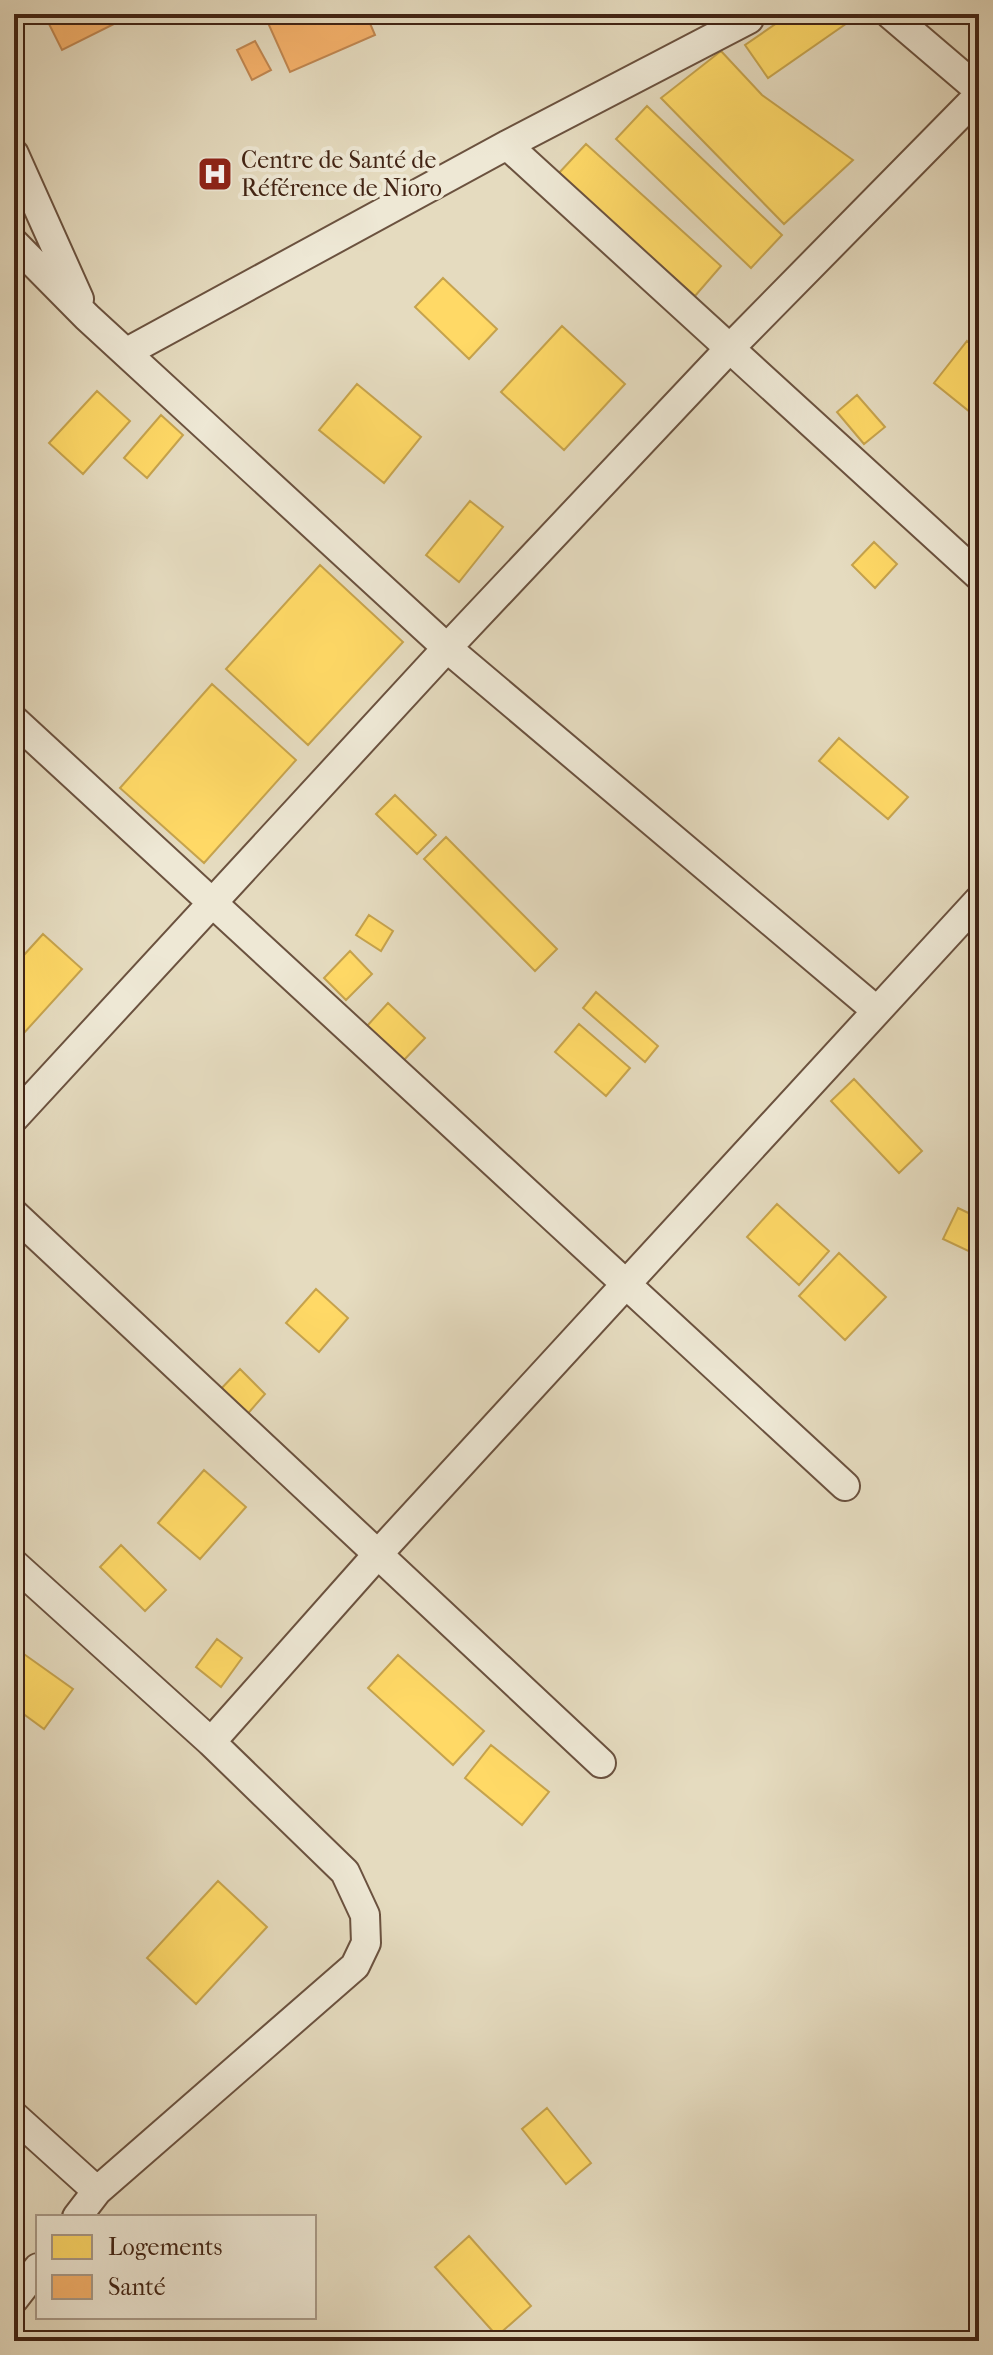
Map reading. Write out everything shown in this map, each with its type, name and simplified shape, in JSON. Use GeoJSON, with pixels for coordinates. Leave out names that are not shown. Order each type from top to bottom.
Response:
{"type":"FeatureCollection","features":[{"type":"Feature","properties":{"kind":"street"},"geometry":{"type":"LineString","coordinates":[[14,1118],[447,648],[730,348],[979,92],[890,14]]}},
{"type":"Feature","properties":{"kind":"street"},"geometry":{"type":"LineString","coordinates":[[127,352],[751,16]]}},
{"type":"Feature","properties":{"kind":"street"},"geometry":{"type":"LineString","coordinates":[[507,145],[979,576]]}},
{"type":"Feature","properties":{"kind":"street"},"geometry":{"type":"LineString","coordinates":[[14,154],[87,317]]}},
{"type":"Feature","properties":{"kind":"street"},"geometry":{"type":"LineString","coordinates":[[15,244],[87,317],[447,648],[877,1011]]}},
{"type":"Feature","properties":{"kind":"street"},"geometry":{"type":"LineString","coordinates":[[14,720],[845,1486]]}},
{"type":"Feature","properties":{"kind":"street"},"geometry":{"type":"LineString","coordinates":[[211,1742],[378,1554],[979,900]]}},
{"type":"Feature","properties":{"kind":"street"},"geometry":{"type":"LineString","coordinates":[[14,1214],[601,1763]]}},
{"type":"Feature","properties":{"kind":"street"},"geometry":{"type":"LineString","coordinates":[[14,1564],[211,1742],[345,1872],[365,1915],[366,1943],[355,1966],[97,2191],[79,2215]]}},
{"type":"Feature","properties":{"kind":"street"},"geometry":{"type":"LineString","coordinates":[[14,2116],[97,2191]]}},
{"type":"Feature","properties":{"kind":"street"},"geometry":{"type":"LineString","coordinates":[[14,2299],[36,2271]]}},
{"type":"Feature","properties":{"kind":"building: Logements"},"geometry":{"type":"Polygon","coordinates":[[[790,14],[845,14],[850,21],[768,78],[745,45],[790,14]]]}},
{"type":"Feature","properties":{"kind":"building: Logements"},"geometry":{"type":"Polygon","coordinates":[[[954,14],[975,14],[966,24],[954,14]]]}},
{"type":"Feature","properties":{"kind":"building: Logements"},"geometry":{"type":"Polygon","coordinates":[[[721,51],[762,95],[853,160],[784,224],[661,98],[721,51]]]}},
{"type":"Feature","properties":{"kind":"building: Logements"},"geometry":{"type":"Polygon","coordinates":[[[647,106],[782,235],[751,268],[616,139],[647,106]]]}},
{"type":"Feature","properties":{"kind":"building: Logements"},"geometry":{"type":"Polygon","coordinates":[[[586,144],[721,266],[695,296],[558,174],[586,144]]]}},
{"type":"Feature","properties":{"kind":"building: Logements"},"geometry":{"type":"Polygon","coordinates":[[[443,278],[497,329],[469,359],[415,307],[443,278]]]}},
{"type":"Feature","properties":{"kind":"building: Logements"},"geometry":{"type":"Polygon","coordinates":[[[562,326],[625,384],[564,450],[501,392],[562,326]]]}},
{"type":"Feature","properties":{"kind":"building: Logements"},"geometry":{"type":"Polygon","coordinates":[[[967,341],[979,351],[979,401],[970,412],[934,383],[967,341]]]}},
{"type":"Feature","properties":{"kind":"building: Logements"},"geometry":{"type":"Polygon","coordinates":[[[357,384],[421,437],[384,483],[319,430],[357,384]]]}},
{"type":"Feature","properties":{"kind":"building: Logements"},"geometry":{"type":"Polygon","coordinates":[[[97,391],[130,421],[83,474],[49,443],[97,391]]]}},
{"type":"Feature","properties":{"kind":"building: Logements"},"geometry":{"type":"Polygon","coordinates":[[[857,395],[885,427],[864,444],[837,412],[857,395]]]}},
{"type":"Feature","properties":{"kind":"building: Logements"},"geometry":{"type":"Polygon","coordinates":[[[161,415],[183,435],[147,478],[124,458],[161,415]]]}},
{"type":"Feature","properties":{"kind":"building: Logements"},"geometry":{"type":"Polygon","coordinates":[[[470,501],[503,527],[459,582],[426,555],[470,501]]]}},
{"type":"Feature","properties":{"kind":"building: Logements"},"geometry":{"type":"Polygon","coordinates":[[[874,542],[897,564],[875,588],[852,565],[874,542]]]}},
{"type":"Feature","properties":{"kind":"building: Logements"},"geometry":{"type":"Polygon","coordinates":[[[320,565],[403,642],[308,745],[226,669],[320,565]]]}},
{"type":"Feature","properties":{"kind":"building: Logements"},"geometry":{"type":"Polygon","coordinates":[[[212,684],[296,760],[204,863],[120,788],[212,684]]]}},
{"type":"Feature","properties":{"kind":"building: Logements"},"geometry":{"type":"Polygon","coordinates":[[[839,738],[908,797],[888,819],[819,761],[839,738]]]}},
{"type":"Feature","properties":{"kind":"building: Logements"},"geometry":{"type":"Polygon","coordinates":[[[395,795],[436,835],[417,854],[376,814],[395,795]]]}},
{"type":"Feature","properties":{"kind":"building: Logements"},"geometry":{"type":"Polygon","coordinates":[[[446,837],[557,949],[535,971],[424,859],[446,837]]]}},
{"type":"Feature","properties":{"kind":"building: Logements"},"geometry":{"type":"Polygon","coordinates":[[[369,915],[393,931],[381,951],[356,935],[369,915]]]}},
{"type":"Feature","properties":{"kind":"building: Logements"},"geometry":{"type":"Polygon","coordinates":[[[43,934],[82,969],[14,1044],[14,966],[43,934]]]}},
{"type":"Feature","properties":{"kind":"building: Logements"},"geometry":{"type":"Polygon","coordinates":[[[350,951],[372,974],[346,1000],[324,978],[350,951]]]}},
{"type":"Feature","properties":{"kind":"building: Logements"},"geometry":{"type":"Polygon","coordinates":[[[596,992],[658,1046],[645,1062],[583,1008],[596,992]]]}},
{"type":"Feature","properties":{"kind":"building: Logements"},"geometry":{"type":"Polygon","coordinates":[[[388,1003],[425,1038],[403,1061],[367,1026],[388,1003]]]}},
{"type":"Feature","properties":{"kind":"building: Logements"},"geometry":{"type":"Polygon","coordinates":[[[579,1024],[630,1068],[606,1096],[555,1052],[579,1024]]]}},
{"type":"Feature","properties":{"kind":"building: Logements"},"geometry":{"type":"Polygon","coordinates":[[[854,1079],[922,1151],[899,1173],[831,1101],[854,1079]]]}},
{"type":"Feature","properties":{"kind":"building: Logements"},"geometry":{"type":"Polygon","coordinates":[[[777,1204],[829,1251],[799,1285],[747,1237],[777,1204]]]}},
{"type":"Feature","properties":{"kind":"building: Logements"},"geometry":{"type":"Polygon","coordinates":[[[958,1208],[979,1218],[979,1256],[943,1239],[958,1208]]]}},
{"type":"Feature","properties":{"kind":"building: Logements"},"geometry":{"type":"Polygon","coordinates":[[[839,1253],[886,1297],[845,1340],[799,1296],[839,1253]]]}},
{"type":"Feature","properties":{"kind":"building: Logements"},"geometry":{"type":"Polygon","coordinates":[[[316,1289],[348,1318],[319,1352],[286,1323],[316,1289]]]}},
{"type":"Feature","properties":{"kind":"building: Logements"},"geometry":{"type":"Polygon","coordinates":[[[240,1369],[265,1394],[244,1418],[217,1393],[240,1369]]]}},
{"type":"Feature","properties":{"kind":"building: Logements"},"geometry":{"type":"Polygon","coordinates":[[[204,1470],[246,1507],[200,1559],[158,1523],[204,1470]]]}},
{"type":"Feature","properties":{"kind":"building: Logements"},"geometry":{"type":"Polygon","coordinates":[[[121,1545],[166,1590],[145,1611],[100,1567],[121,1545]]]}},
{"type":"Feature","properties":{"kind":"building: Logements"},"geometry":{"type":"Polygon","coordinates":[[[217,1639],[242,1658],[221,1687],[196,1667],[217,1639]]]}},
{"type":"Feature","properties":{"kind":"building: Logements"},"geometry":{"type":"Polygon","coordinates":[[[14,1647],[73,1689],[44,1729],[14,1707],[14,1647]]]}},
{"type":"Feature","properties":{"kind":"building: Logements"},"geometry":{"type":"Polygon","coordinates":[[[398,1655],[484,1731],[453,1765],[368,1688],[398,1655]]]}},
{"type":"Feature","properties":{"kind":"building: Logements"},"geometry":{"type":"Polygon","coordinates":[[[491,1745],[549,1792],[522,1825],[465,1778],[491,1745]]]}},
{"type":"Feature","properties":{"kind":"building: Logements"},"geometry":{"type":"Polygon","coordinates":[[[218,1881],[267,1927],[196,2004],[147,1958],[218,1881]]]}},
{"type":"Feature","properties":{"kind":"building: Logements"},"geometry":{"type":"Polygon","coordinates":[[[547,2108],[591,2163],[566,2184],[522,2129],[547,2108]]]}},
{"type":"Feature","properties":{"kind":"building: Logements"},"geometry":{"type":"Polygon","coordinates":[[[469,2236],[531,2306],[497,2336],[435,2267],[469,2236]]]}},
{"type":"Feature","properties":{"kind":"building: Santé"},"geometry":{"type":"Polygon","coordinates":[[[44,14],[122,14],[124,19],[62,50],[44,14]]]}},
{"type":"Feature","properties":{"kind":"building: Santé"},"geometry":{"type":"Polygon","coordinates":[[[264,14],[366,14],[375,35],[290,72],[264,14]]]}},
{"type":"Feature","properties":{"kind":"building: Santé"},"geometry":{"type":"Polygon","coordinates":[[[255,41],[271,70],[252,80],[237,50],[255,41]]]}},
{"type":"Feature","properties":{"kind":"place","name":"Centre de Santé de Référence de Nioro"},"geometry":{"type":"Point","coordinates":[215,174]}}]}
